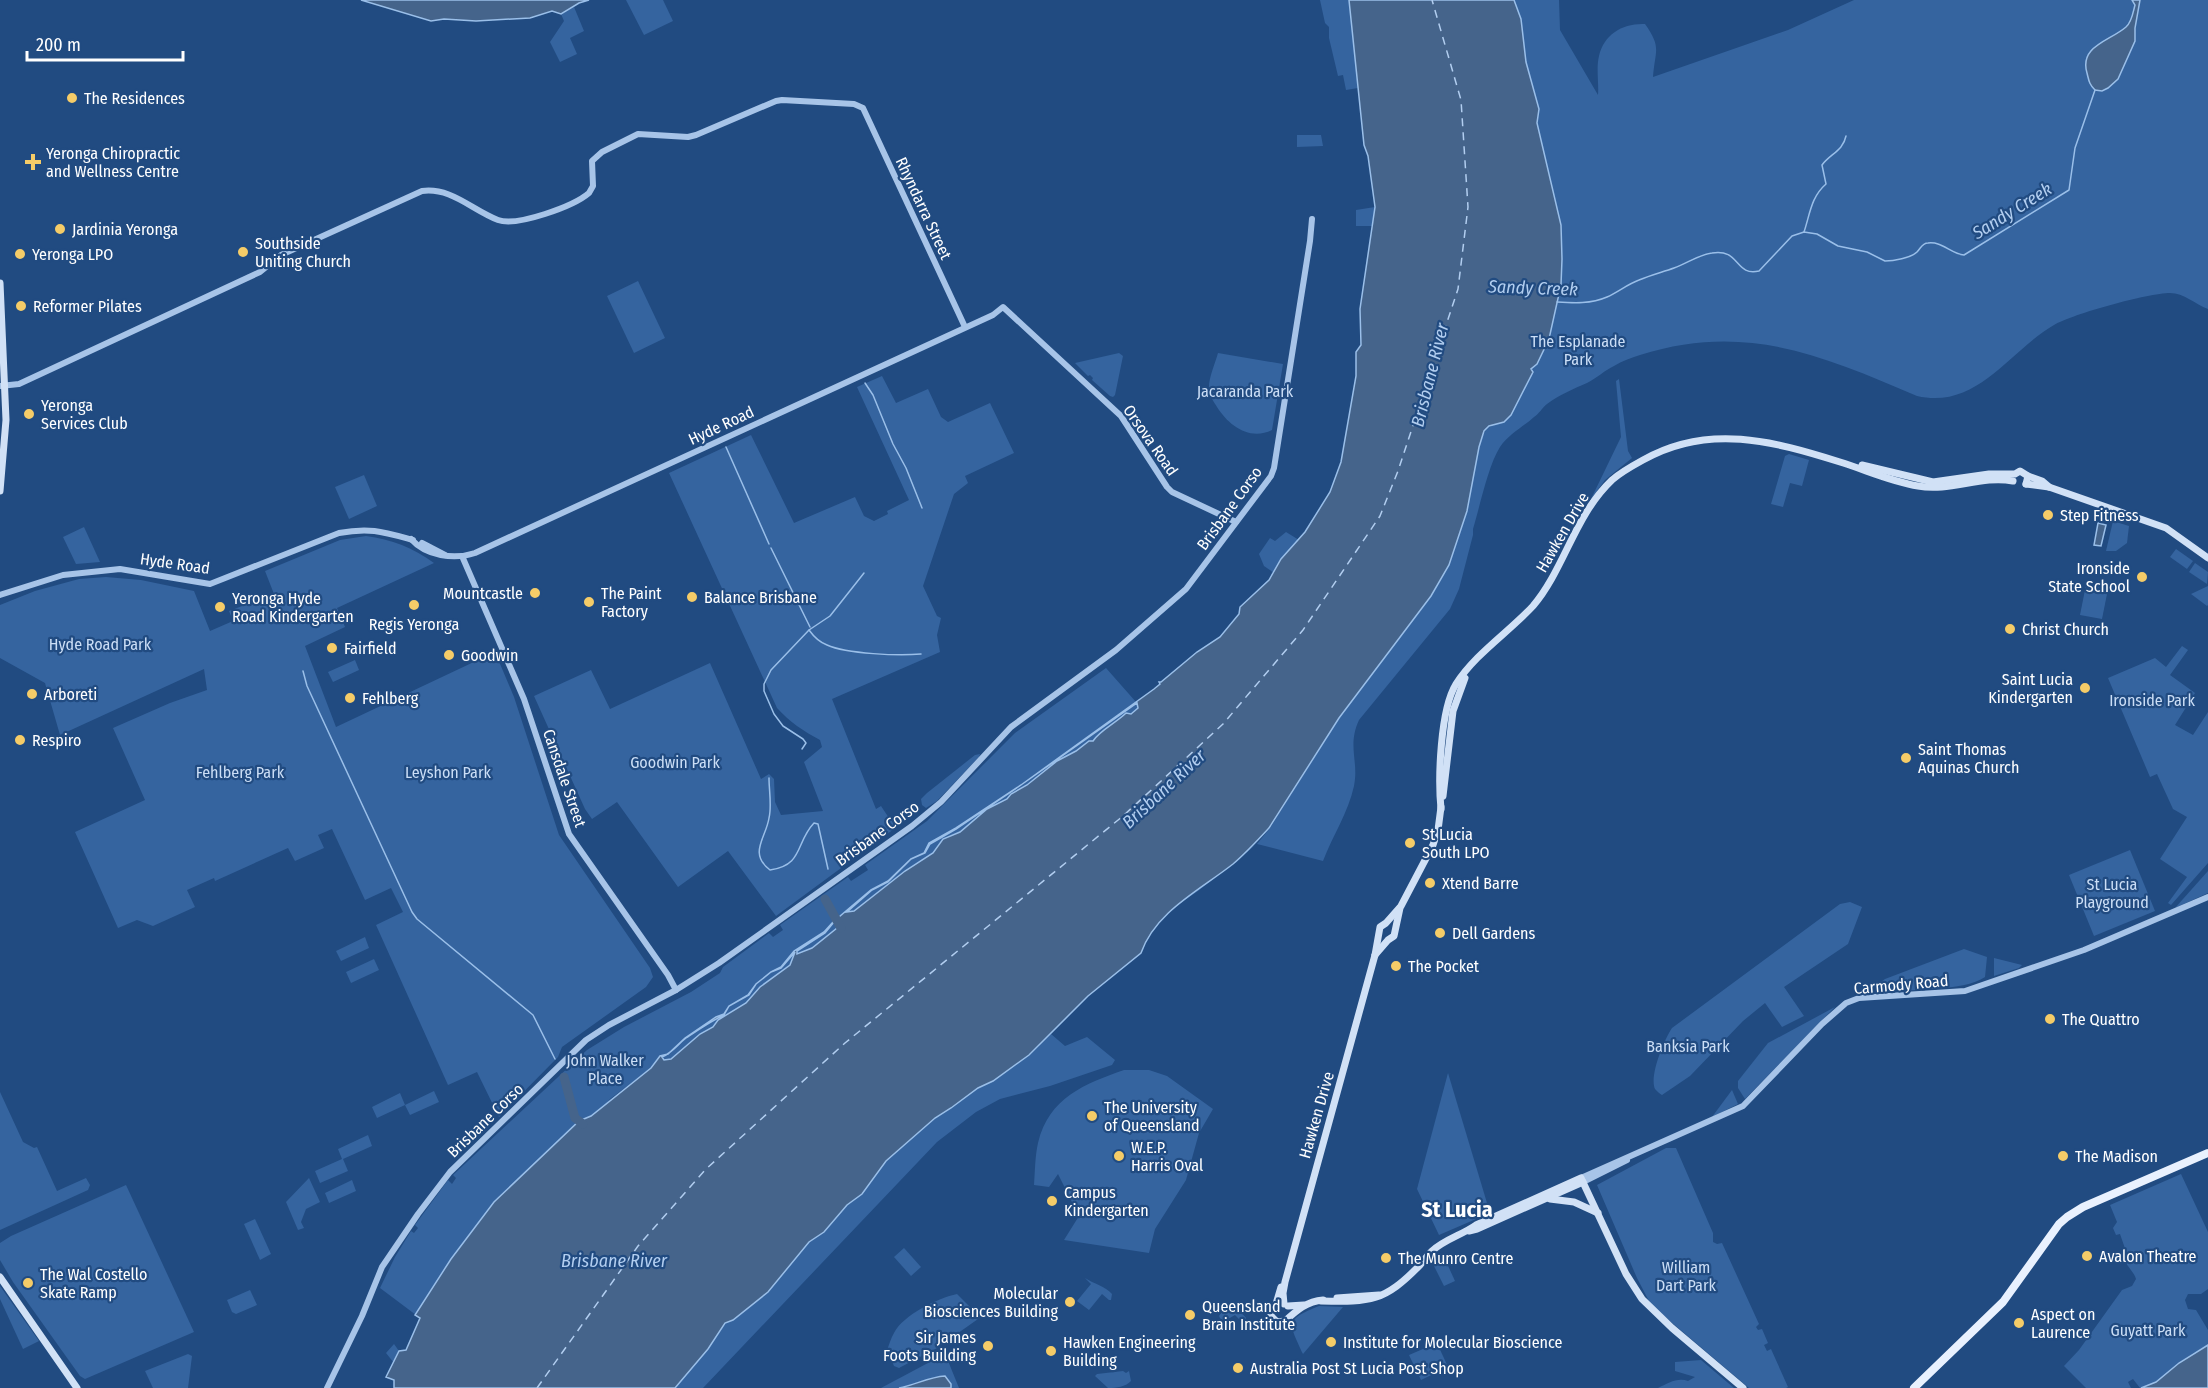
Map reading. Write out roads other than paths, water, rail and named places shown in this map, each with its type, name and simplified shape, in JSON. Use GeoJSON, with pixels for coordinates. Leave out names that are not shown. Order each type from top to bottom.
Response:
{"type":"FeatureCollection","features":[{"type":"Feature","properties":{"kind":"main road"},"geometry":{"type":"LineString","coordinates":[[0,283],[2,386],[6,420],[0,491]]}},
{"type":"Feature","properties":{"kind":"main road","name":"Hawken Drive"},"geometry":{"type":"LineString","coordinates":[[1375,956],[1388,940],[1395,936],[1401,906],[1433,845],[1438,830],[1453,711],[1468,670],[1540,597],[1581,520],[1602,491],[1617,476],[1645,458],[1680,444],[1733,438],[1765,441],[1927,488],[2014,477]]}},
{"type":"Feature","properties":{"kind":"main road"},"geometry":{"type":"LineString","coordinates":[[2027,480],[2020,471],[2014,477],[2018,487],[2027,480],[2042,481],[2049,488],[2166,528],[2208,558]]}},
{"type":"Feature","properties":{"kind":"main road","name":"Hawken Drive"},"geometry":{"type":"LineString","coordinates":[[1286,1305],[1283,1293],[1285,1282],[1375,956],[1380,927],[1401,906]]}},
{"type":"Feature","properties":{"kind":"main road"},"geometry":{"type":"LineString","coordinates":[[1386,923],[1395,928]]}},
{"type":"Feature","properties":{"kind":"main road"},"geometry":{"type":"LineString","coordinates":[[1379,935],[1388,940]]}},
{"type":"Feature","properties":{"kind":"main road"},"geometry":{"type":"LineString","coordinates":[[1914,1388],[2002,1302],[2067,1216],[2208,1153]]}},
{"type":"Feature","properties":{"kind":"main road"},"geometry":{"type":"LineString","coordinates":[[1582,1180],[1632,1284],[1642,1299],[1672,1328],[1743,1388]]}},
{"type":"Feature","properties":{"kind":"main road","name":"Carmody Road"},"geometry":{"type":"LineString","coordinates":[[1286,1305],[1304,1305],[1321,1301],[1370,1300],[1382,1295],[1395,1288],[1431,1251],[1444,1242],[1546,1199],[1582,1180]]}},
{"type":"Feature","properties":{"kind":"main road","name":"Carmody Road"},"geometry":{"type":"LineString","coordinates":[[1466,1232],[1476,1225],[1582,1180]]}},
{"type":"Feature","properties":{"kind":"main road"},"geometry":{"type":"LineString","coordinates":[[1546,1199],[1574,1202],[1598,1213]]}},
{"type":"Feature","properties":{"kind":"main road"},"geometry":{"type":"LineString","coordinates":[[0,1277],[77,1388]]}},
{"type":"Feature","properties":{"kind":"main road","name":"Hawken Drive"},"geometry":{"type":"LineString","coordinates":[[1276,1304],[1285,1282]]}},
{"type":"Feature","properties":{"kind":"main road"},"geometry":{"type":"LineString","coordinates":[[1276,1304],[1286,1305],[1289,1315],[1282,1322],[1275,1321],[1270,1313],[1276,1304]]}},
{"type":"Feature","properties":{"kind":"main road","name":"Carmody Road"},"geometry":{"type":"LineString","coordinates":[[1289,1315],[1304,1305]]}},
{"type":"Feature","properties":{"kind":"street","name":"Rhyndarra Street"},"geometry":{"type":"LineString","coordinates":[[2,386],[19,384],[109,343],[260,272],[281,255],[422,191],[442,191],[500,221],[541,216],[589,193],[593,186],[591,164],[594,158],[602,152],[638,135],[688,137],[776,100],[854,104],[863,108],[965,327]]}},
{"type":"Feature","properties":{"kind":"street","name":"Brisbane Corso"},"geometry":{"type":"LineString","coordinates":[[327,1388],[362,1316],[382,1267],[418,1214],[450,1172],[586,1040],[676,990],[719,963],[903,832],[933,808],[1011,728],[1116,650],[1186,589],[1271,476],[1274,468],[1312,219]]}},
{"type":"Feature","properties":{"kind":"street","name":"Hyde Road"},"geometry":{"type":"LineString","coordinates":[[0,595],[56,576],[120,569],[210,584],[339,533],[369,530],[396,533],[411,539],[434,554],[462,556],[480,551],[993,315],[1004,307]]}},
{"type":"Feature","properties":{"kind":"street","name":"Orsova Road"},"geometry":{"type":"LineString","coordinates":[[1004,307],[1121,416],[1167,488],[1236,522]]}},
{"type":"Feature","properties":{"kind":"street","name":"Cansdale Street"},"geometry":{"type":"LineString","coordinates":[[462,556],[524,699],[569,834],[668,975],[676,990]]}},
{"type":"Feature","properties":{"kind":"street","name":"Carmody Road"},"geometry":{"type":"LineString","coordinates":[[1582,1180],[1622,1164],[1633,1156],[1743,1106],[1822,1024],[1850,1001],[1859,998],[1965,991],[2084,950],[2208,897]]}},
{"type":"Feature","properties":{"kind":"water"},"geometry":{"type":"Polygon","coordinates":[[[361,0],[589,0],[561,14],[552,11],[530,18],[431,21],[361,0]]]}},
{"type":"Feature","properties":{"kind":"water","name":"Brisbane River"},"geometry":{"type":"Polygon","coordinates":[[[1349,0],[1514,0],[1521,19],[1526,62],[1539,109],[1537,123],[1561,225],[1561,285],[1549,339],[1537,364],[1531,369],[1533,372],[1511,415],[1504,422],[1489,426],[1484,431],[1467,511],[1449,565],[1431,596],[1339,718],[1269,828],[1233,864],[1168,914],[1148,938],[1141,953],[1088,996],[1029,1055],[935,1118],[886,1161],[862,1194],[847,1205],[824,1232],[809,1242],[768,1292],[733,1320],[725,1323],[708,1349],[675,1388],[394,1388],[394,1380],[386,1377],[399,1351],[406,1350],[420,1318],[415,1315],[451,1259],[494,1202],[579,1121],[591,1116],[651,1068],[660,1056],[667,1054],[662,1057],[664,1060],[671,1059],[700,1034],[713,1027],[718,1020],[746,1003],[760,987],[790,965],[795,952],[781,968],[771,972],[781,967],[794,951],[824,932],[833,922],[871,890],[888,881],[911,859],[888,882],[872,890],[847,912],[854,911],[905,871],[933,853],[943,839],[960,832],[987,809],[1007,799],[1057,761],[1089,741],[1093,741],[1126,713],[1131,714],[1138,708],[1137,703],[1021,785],[1154,689],[1160,684],[1159,682],[1197,652],[1220,637],[1239,614],[1240,607],[1269,580],[1281,559],[1305,532],[1330,492],[1341,462],[1356,376],[1356,352],[1361,345],[1360,309],[1375,207],[1368,156],[1364,145],[1349,0]],[[834,922],[825,933],[797,951],[797,954],[812,948],[839,925],[834,922]]]}},
{"type":"Feature","properties":{"kind":"water"},"geometry":{"type":"Polygon","coordinates":[[[2132,0],[2140,0],[2135,41],[2118,79],[2102,91],[2095,90],[2090,84],[2087,73],[2087,56],[2098,45],[2128,25],[2135,5],[2132,0]]]}},
{"type":"Feature","properties":{"kind":"water"},"geometry":{"type":"Polygon","coordinates":[[[2098,523],[2106,525],[2101,546],[2094,545],[2098,523]]]}},
{"type":"Feature","properties":{"kind":"water"},"geometry":{"type":"Polygon","coordinates":[[[1021,785],[956,829],[930,844],[925,853],[911,859],[924,853],[929,843],[1021,785]]]}},
{"type":"Feature","properties":{"kind":"water"},"geometry":{"type":"Polygon","coordinates":[[[729,1006],[724,1015],[686,1038],[669,1053],[685,1038],[716,1017],[724,1014],[729,1006]]]}},
{"type":"Feature","properties":{"kind":"water"},"geometry":{"type":"Polygon","coordinates":[[[2208,1345],[2208,1388],[2141,1388],[2156,1382],[2179,1363],[2208,1345]]]}},
{"type":"Feature","properties":{"kind":"water"},"geometry":{"type":"Polygon","coordinates":[[[945,1376],[951,1388],[899,1388],[933,1378],[945,1376]]]}},
{"type":"Feature","properties":{"kind":"waterway","name":"Sandy Creek"},"geometry":{"type":"LineString","coordinates":[[1557,302],[1595,301],[1635,282],[1712,253],[1728,255],[1745,270],[1759,271],[1792,236],[1804,232],[1817,234],[1838,246],[1867,252],[1885,261],[1911,256],[1926,243],[1938,244],[1964,255],[2069,190],[2075,148],[2095,90]]}},
{"type":"Feature","properties":{"kind":"waterway"},"geometry":{"type":"LineString","coordinates":[[1804,232],[1814,200],[1826,184],[1822,165],[1839,149],[1846,136]]}},
{"type":"Feature","properties":{"kind":"waterway"},"geometry":{"type":"LineString","coordinates":[[865,383],[873,395],[922,508]]}},
{"type":"Feature","properties":{"kind":"waterway"},"geometry":{"type":"LineString","coordinates":[[726,447],[769,544]]}},
{"type":"Feature","properties":{"kind":"waterway"},"geometry":{"type":"LineString","coordinates":[[771,548],[810,627]]}},
{"type":"Feature","properties":{"kind":"waterway"},"geometry":{"type":"LineString","coordinates":[[802,749],[806,743],[803,739],[783,726],[774,714],[764,691],[764,684],[771,670],[809,630],[830,616],[864,573]]}},
{"type":"Feature","properties":{"kind":"waterway"},"geometry":{"type":"LineString","coordinates":[[809,630],[822,642],[836,648],[900,655],[921,654]]}},
{"type":"Feature","properties":{"kind":"waterway"},"geometry":{"type":"LineString","coordinates":[[303,671],[307,686],[412,912],[417,919],[533,1015],[555,1059]]}},
{"type":"Feature","properties":{"kind":"waterway"},"geometry":{"type":"LineString","coordinates":[[769,778],[770,813],[760,845],[760,858],[770,870],[789,863],[798,852],[814,823],[818,824],[828,869]]}},
{"type":"Feature","properties":{"kind":"waterway"},"geometry":{"type":"LineString","coordinates":[[825,899],[841,928]]}},
{"type":"Feature","properties":{"kind":"waterway"},"geometry":{"type":"LineString","coordinates":[[564,1077],[575,1118],[583,1124]]}},
{"type":"Feature","properties":{"kind":"place","name":"The Residences"},"geometry":{"type":"Point","coordinates":[72,98]}},
{"type":"Feature","properties":{"kind":"place","name":"Yeronga Chiropractic and Wellness Centre"},"geometry":{"type":"Point","coordinates":[33,162]}},
{"type":"Feature","properties":{"kind":"place","name":"Jardinia Yeronga"},"geometry":{"type":"Point","coordinates":[60,229]}},
{"type":"Feature","properties":{"kind":"place","name":"Southside Uniting Church"},"geometry":{"type":"Point","coordinates":[243,252]}},
{"type":"Feature","properties":{"kind":"place","name":"Yeronga LPO"},"geometry":{"type":"Point","coordinates":[20,254]}},
{"type":"Feature","properties":{"kind":"place","name":"Reformer Pilates"},"geometry":{"type":"Point","coordinates":[21,306]}},
{"type":"Feature","properties":{"kind":"place","name":"Yeronga Services Club"},"geometry":{"type":"Point","coordinates":[29,414]}},
{"type":"Feature","properties":{"kind":"place","name":"Step Fitness"},"geometry":{"type":"Point","coordinates":[2048,515]}},
{"type":"Feature","properties":{"kind":"place","name":"Ironside State School"},"geometry":{"type":"Point","coordinates":[2142,577]}},
{"type":"Feature","properties":{"kind":"place","name":"Mountcastle"},"geometry":{"type":"Point","coordinates":[535,593]}},
{"type":"Feature","properties":{"kind":"place","name":"Balance Brisbane"},"geometry":{"type":"Point","coordinates":[692,597]}},
{"type":"Feature","properties":{"kind":"place","name":"The Paint Factory"},"geometry":{"type":"Point","coordinates":[589,602]}},
{"type":"Feature","properties":{"kind":"place","name":"Regis Yeronga"},"geometry":{"type":"Point","coordinates":[414,605]}},
{"type":"Feature","properties":{"kind":"place","name":"Yeronga Hyde Road Kindergarten"},"geometry":{"type":"Point","coordinates":[220,607]}},
{"type":"Feature","properties":{"kind":"place","name":"Christ Church"},"geometry":{"type":"Point","coordinates":[2010,629]}},
{"type":"Feature","properties":{"kind":"place","name":"Fairfield"},"geometry":{"type":"Point","coordinates":[332,648]}},
{"type":"Feature","properties":{"kind":"place","name":"Goodwin"},"geometry":{"type":"Point","coordinates":[449,655]}},
{"type":"Feature","properties":{"kind":"place","name":"Saint Lucia Kindergarten"},"geometry":{"type":"Point","coordinates":[2085,688]}},
{"type":"Feature","properties":{"kind":"place","name":"Arboreti"},"geometry":{"type":"Point","coordinates":[32,694]}},
{"type":"Feature","properties":{"kind":"place","name":"Fehlberg"},"geometry":{"type":"Point","coordinates":[350,698]}},
{"type":"Feature","properties":{"kind":"place","name":"Respiro"},"geometry":{"type":"Point","coordinates":[20,740]}},
{"type":"Feature","properties":{"kind":"place","name":"Saint Thomas Aquinas Church"},"geometry":{"type":"Point","coordinates":[1906,758]}},
{"type":"Feature","properties":{"kind":"place","name":"St Lucia South LPO"},"geometry":{"type":"Point","coordinates":[1410,843]}},
{"type":"Feature","properties":{"kind":"place","name":"Xtend Barre"},"geometry":{"type":"Point","coordinates":[1430,883]}},
{"type":"Feature","properties":{"kind":"place","name":"Dell Gardens"},"geometry":{"type":"Point","coordinates":[1440,933]}},
{"type":"Feature","properties":{"kind":"place","name":"The Pocket"},"geometry":{"type":"Point","coordinates":[1396,966]}},
{"type":"Feature","properties":{"kind":"place","name":"The Quattro"},"geometry":{"type":"Point","coordinates":[2050,1019]}},
{"type":"Feature","properties":{"kind":"place","name":"The University of Queensland"},"geometry":{"type":"Point","coordinates":[1092,1116]}},
{"type":"Feature","properties":{"kind":"place","name":"W.E.P. Harris Oval"},"geometry":{"type":"Point","coordinates":[1119,1156]}},
{"type":"Feature","properties":{"kind":"place","name":"The Madison"},"geometry":{"type":"Point","coordinates":[2063,1156]}},
{"type":"Feature","properties":{"kind":"place","name":"Campus Kindergarten"},"geometry":{"type":"Point","coordinates":[1052,1201]}},
{"type":"Feature","properties":{"kind":"place","name":"Avalon Theatre"},"geometry":{"type":"Point","coordinates":[2087,1256]}},
{"type":"Feature","properties":{"kind":"place","name":"The Munro Centre"},"geometry":{"type":"Point","coordinates":[1386,1258]}},
{"type":"Feature","properties":{"kind":"place","name":"The Wal Costello Skate Ramp"},"geometry":{"type":"Point","coordinates":[28,1283]}},
{"type":"Feature","properties":{"kind":"place","name":"Molecular Biosciences Building"},"geometry":{"type":"Point","coordinates":[1070,1302]}},
{"type":"Feature","properties":{"kind":"place","name":"Queensland Brain Institute"},"geometry":{"type":"Point","coordinates":[1190,1315]}},
{"type":"Feature","properties":{"kind":"place","name":"Aspect on Laurence"},"geometry":{"type":"Point","coordinates":[2019,1323]}},
{"type":"Feature","properties":{"kind":"place","name":"Institute for Molecular Bioscience"},"geometry":{"type":"Point","coordinates":[1331,1342]}},
{"type":"Feature","properties":{"kind":"place","name":"Sir James Foots Building"},"geometry":{"type":"Point","coordinates":[988,1346]}},
{"type":"Feature","properties":{"kind":"place","name":"Hawken Engineering Building"},"geometry":{"type":"Point","coordinates":[1051,1351]}},
{"type":"Feature","properties":{"kind":"place","name":"Australia Post St Lucia Post Shop"},"geometry":{"type":"Point","coordinates":[1238,1368]}},
{"type":"Feature","properties":{"kind":"district","name":"St Lucia"},"geometry":{"type":"Point","coordinates":[1457,1209]}},
{"type":"Feature","properties":{"kind":"park label","name":"The Esplanade Park"},"geometry":{"type":"Point","coordinates":[1578,350]}},
{"type":"Feature","properties":{"kind":"park label","name":"Jacaranda Park"},"geometry":{"type":"Point","coordinates":[1245,391]}},
{"type":"Feature","properties":{"kind":"park label","name":"Hyde Road Park"},"geometry":{"type":"Point","coordinates":[100,644]}},
{"type":"Feature","properties":{"kind":"park label","name":"Ironside Park"},"geometry":{"type":"Point","coordinates":[2152,700]}},
{"type":"Feature","properties":{"kind":"park label","name":"Goodwin Park"},"geometry":{"type":"Point","coordinates":[675,762]}},
{"type":"Feature","properties":{"kind":"park label","name":"Fehlberg Park"},"geometry":{"type":"Point","coordinates":[240,772]}},
{"type":"Feature","properties":{"kind":"park label","name":"Leyshon Park"},"geometry":{"type":"Point","coordinates":[448,772]}},
{"type":"Feature","properties":{"kind":"park label","name":"St Lucia Playground"},"geometry":{"type":"Point","coordinates":[2112,893]}},
{"type":"Feature","properties":{"kind":"park label","name":"Banksia Park"},"geometry":{"type":"Point","coordinates":[1688,1046]}},
{"type":"Feature","properties":{"kind":"park label","name":"John Walker Place"},"geometry":{"type":"Point","coordinates":[605,1069]}},
{"type":"Feature","properties":{"kind":"park label","name":"William Dart Park"},"geometry":{"type":"Point","coordinates":[1686,1276]}},
{"type":"Feature","properties":{"kind":"park label","name":"Guyatt Park"},"geometry":{"type":"Point","coordinates":[2148,1330]}}]}
